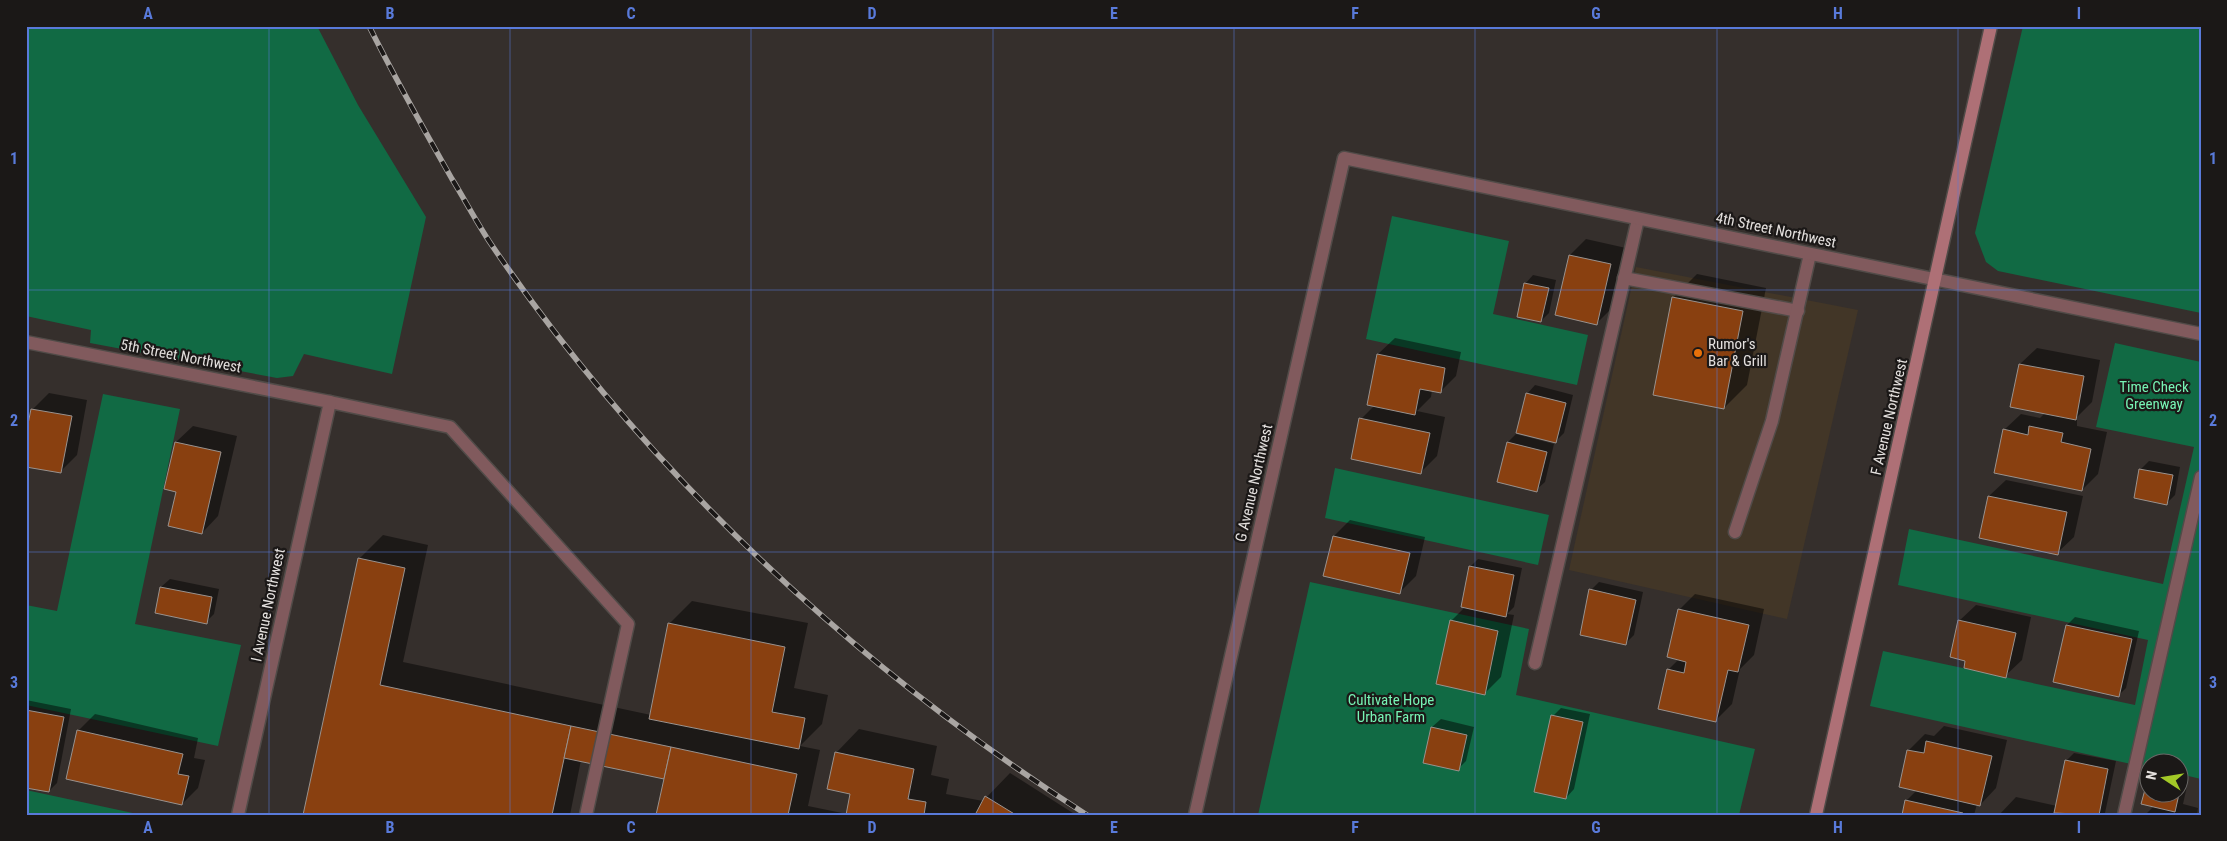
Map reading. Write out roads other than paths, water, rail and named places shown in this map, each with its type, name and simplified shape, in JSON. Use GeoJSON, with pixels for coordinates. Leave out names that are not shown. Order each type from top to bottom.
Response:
{"type":"FeatureCollection","features":[{"type":"Feature","properties":{"kind":"main road","name":"F Avenue Northwest"},"geometry":{"type":"LineString","coordinates":[[1816,815],[1991,26]]}},
{"type":"Feature","properties":{"kind":"street","name":"4th Street Northwest"},"geometry":{"type":"LineString","coordinates":[[1344,158],[2201,334]]}},
{"type":"Feature","properties":{"kind":"street","name":"G Avenue Northwest"},"geometry":{"type":"LineString","coordinates":[[1195,815],[1344,158]]}},
{"type":"Feature","properties":{"kind":"street"},"geometry":{"type":"LineString","coordinates":[[1535,663],[1638,218]]}},
{"type":"Feature","properties":{"kind":"street"},"geometry":{"type":"LineString","coordinates":[[1735,532],[1772,421],[1810,254]]}},
{"type":"Feature","properties":{"kind":"street"},"geometry":{"type":"LineString","coordinates":[[1624,278],[1798,311]]}},
{"type":"Feature","properties":{"kind":"street","name":"5th Street Northwest"},"geometry":{"type":"LineString","coordinates":[[26,342],[450,427],[628,624],[586,815]]}},
{"type":"Feature","properties":{"kind":"street","name":"I Avenue Northwest"},"geometry":{"type":"LineString","coordinates":[[238,815],[330,402]]}},
{"type":"Feature","properties":{"kind":"street"},"geometry":{"type":"LineString","coordinates":[[2124,815],[2201,477]]}},
{"type":"Feature","properties":{"kind":"railway"},"geometry":{"type":"LineString","coordinates":[[369,26],[430,141],[491,244],[551,328],[617,408],[687,486],[761,560],[838,630],[918,696],[1002,758],[1087,815]]}},
{"type":"Feature","properties":{"kind":"place","name":"Rumor's Bar & Grill"},"geometry":{"type":"Point","coordinates":[1698,353]}},
{"type":"Feature","properties":{"kind":"park label","name":"Time Check Greenway"},"geometry":{"type":"Point","coordinates":[2154,396]}},
{"type":"Feature","properties":{"kind":"park label","name":"Cultivate Hope Urban Farm"},"geometry":{"type":"Point","coordinates":[1391,708]}}]}
